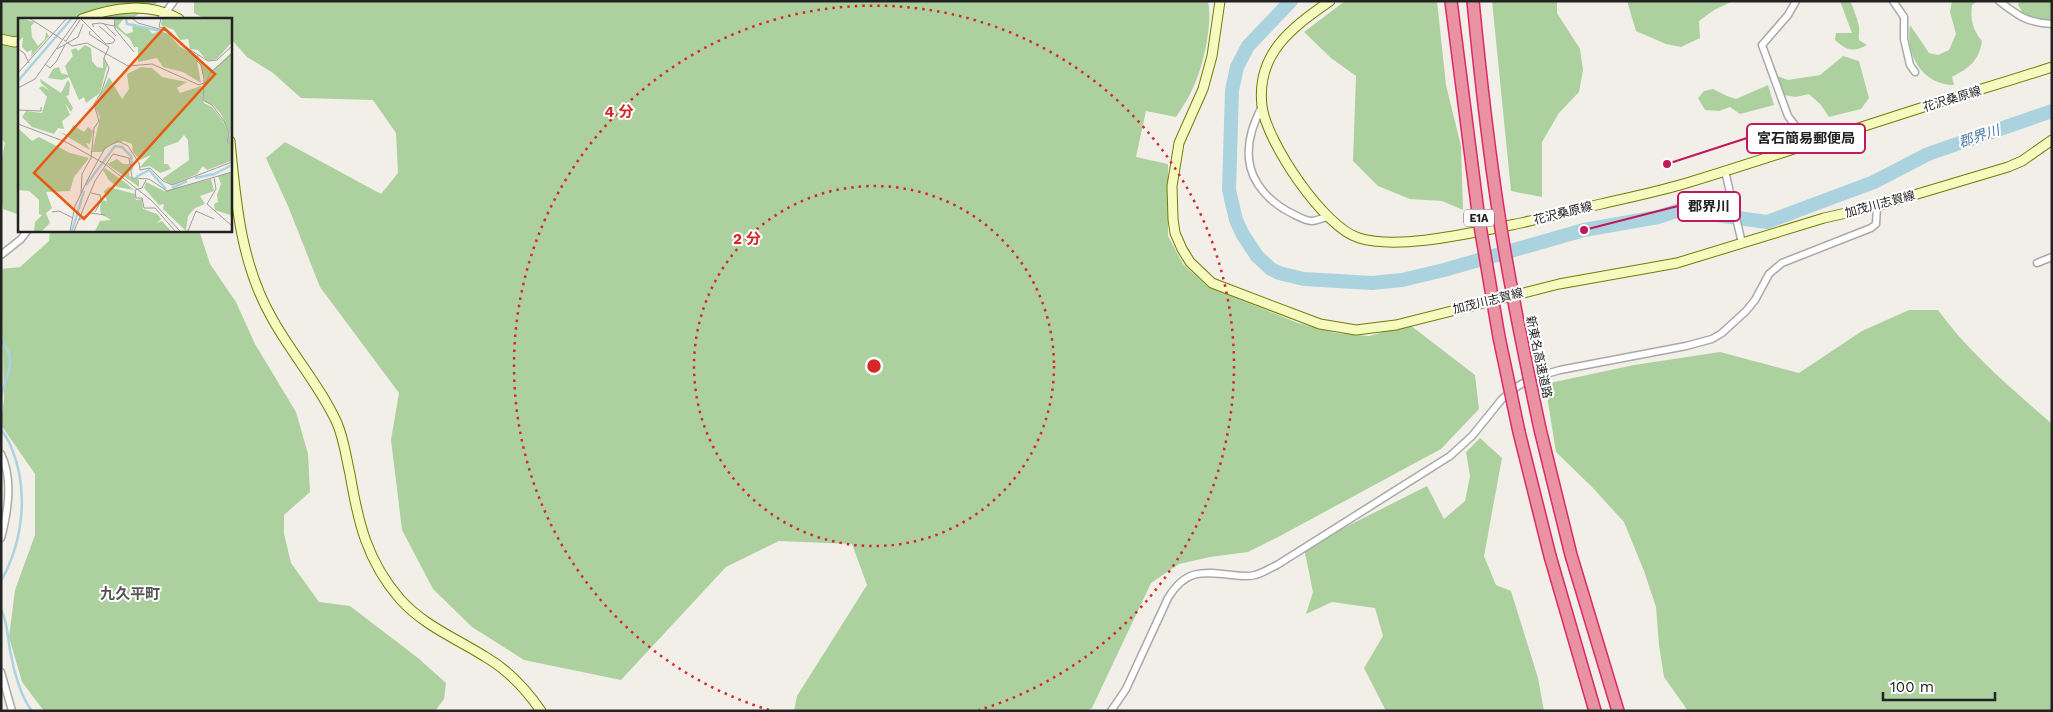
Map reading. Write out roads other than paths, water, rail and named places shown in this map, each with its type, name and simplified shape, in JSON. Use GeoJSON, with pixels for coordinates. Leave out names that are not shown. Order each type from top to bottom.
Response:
{"type":"FeatureCollection","features":[{"type":"Feature","properties":{"kind":"highway","name":"E1A"},"geometry":{"type":"LineString","coordinates":[[1451,1],[1479,220],[1499,337],[1519,432],[1550,556],[1595,711]]}},
{"type":"Feature","properties":{"kind":"highway","name":"新東名高速道路"},"geometry":{"type":"LineString","coordinates":[[1473,1],[1484,112],[1519,333],[1571,555],[1618,711]]}},
{"type":"Feature","properties":{"kind":"main road","name":"加茂川志賀線"},"geometry":{"type":"LineString","coordinates":[[1220,1],[1212,56],[1203,89],[1180,143],[1172,186],[1175,234],[1182,249],[1197,269],[1212,283],[1320,324],[1356,330],[1396,325],[1559,284],[1676,263],[1740,238],[1877,206],[2008,167],[2022,162],[2052,140]]}},
{"type":"Feature","properties":{"kind":"main road","name":"花沢桑原線"},"geometry":{"type":"LineString","coordinates":[[1330,1],[1292,30],[1277,45],[1267,62],[1262,74],[1260,95],[1265,122],[1276,145],[1313,200],[1327,217],[1347,233],[1357,238],[1391,243],[1474,233],[1725,175],[1814,142],[2052,67]]}},
{"type":"Feature","properties":{"kind":"main road"},"geometry":{"type":"LineString","coordinates":[[86,18],[127,7],[164,15]]}},
{"type":"Feature","properties":{"kind":"main road"},"geometry":{"type":"LineString","coordinates":[[1,39],[18,41]]}},
{"type":"Feature","properties":{"kind":"main road"},"geometry":{"type":"LineString","coordinates":[[231,152],[237,218],[246,256],[259,292],[272,318],[338,423],[358,520],[373,560],[400,599],[415,613],[452,638],[486,657],[507,673],[526,690],[541,711]]}},
{"type":"Feature","properties":{"kind":"street"},"geometry":{"type":"LineString","coordinates":[[164,15],[174,1]]}},
{"type":"Feature","properties":{"kind":"street"},"geometry":{"type":"LineString","coordinates":[[1796,1],[1788,15],[1762,45],[1788,116],[1797,128],[1810,133],[1814,142]]}},
{"type":"Feature","properties":{"kind":"street"},"geometry":{"type":"LineString","coordinates":[[1893,1],[1904,17],[1904,39],[1910,65],[1915,72]]}},
{"type":"Feature","properties":{"kind":"street"},"geometry":{"type":"LineString","coordinates":[[1999,1],[2017,16],[2052,24]]}},
{"type":"Feature","properties":{"kind":"street"},"geometry":{"type":"LineString","coordinates":[[1262,106],[1252,128],[1249,158],[1252,173],[1258,184],[1281,208],[1312,221],[1327,217]]}},
{"type":"Feature","properties":{"kind":"street"},"geometry":{"type":"LineString","coordinates":[[1725,175],[1740,238]]}},
{"type":"Feature","properties":{"kind":"street"},"geometry":{"type":"LineString","coordinates":[[1111,711],[1126,689],[1168,598],[1176,586],[1188,576],[1202,572],[1241,576],[1254,575],[1277,565],[1450,456],[1472,436],[1502,399],[1532,378],[1560,370],[1686,346],[1719,335],[1746,311],[1755,300],[1769,274],[1782,262],[1871,228],[1876,224],[1877,206]]}},
{"type":"Feature","properties":{"kind":"street"},"geometry":{"type":"LineString","coordinates":[[1,255],[21,239],[27,231]]}},
{"type":"Feature","properties":{"kind":"street"},"geometry":{"type":"LineString","coordinates":[[2037,263],[2052,257]]}},
{"type":"Feature","properties":{"kind":"street"},"geometry":{"type":"LineString","coordinates":[[1,454],[6,466],[7,514],[1,538]]}},
{"type":"Feature","properties":{"kind":"street"},"geometry":{"type":"LineString","coordinates":[[1,672],[12,711]]}},
{"type":"Feature","properties":{"kind":"waterway","name":"郡界川"},"geometry":{"type":"LineString","coordinates":[[1291,1],[1248,46],[1237,67],[1232,90],[1229,190],[1236,220],[1243,235],[1257,256],[1271,269],[1279,273],[1304,279],[1372,283],[1402,280],[1584,230],[1658,217],[1680,210],[1767,222],[1874,182],[1928,154],[2052,111]]}},
{"type":"Feature","properties":{"kind":"waterway"},"geometry":{"type":"LineString","coordinates":[[1,341],[9,354],[10,361],[1,396]]}},
{"type":"Feature","properties":{"kind":"waterway"},"geometry":{"type":"LineString","coordinates":[[1,429],[10,444],[17,465],[22,499],[19,533],[1,581]]}},
{"type":"Feature","properties":{"kind":"waterway"},"geometry":{"type":"LineString","coordinates":[[1,609],[7,627],[16,676],[24,699],[32,711]]}},
{"type":"Feature","properties":{"kind":"place","name":"宮石簡易郵便局"},"geometry":{"type":"Point","coordinates":[1667,164]}},
{"type":"Feature","properties":{"kind":"place","name":"郡界川"},"geometry":{"type":"Point","coordinates":[1584,230]}},
{"type":"Feature","properties":{"kind":"district","name":"九久平町"},"geometry":{"type":"Point","coordinates":[130,594]}}]}
